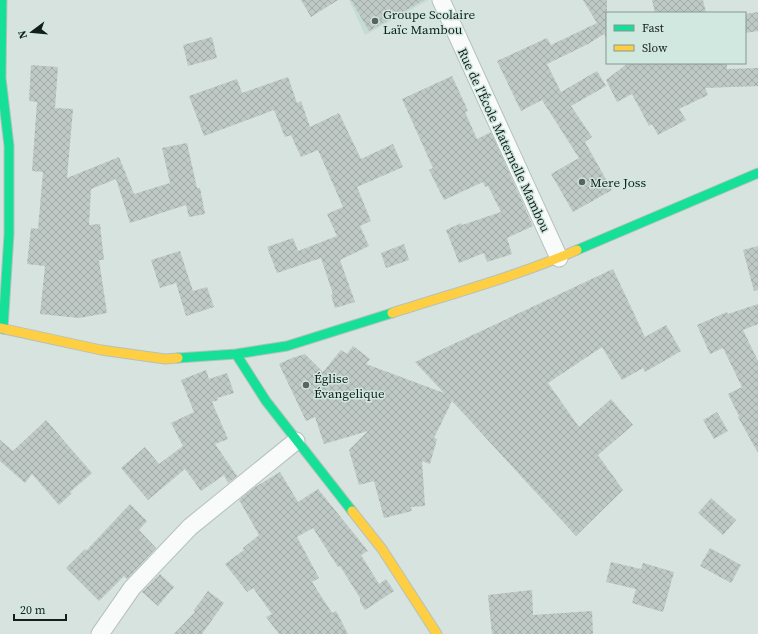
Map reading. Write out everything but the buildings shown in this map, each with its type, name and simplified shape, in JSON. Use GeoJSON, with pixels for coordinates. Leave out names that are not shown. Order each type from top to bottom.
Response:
{"type":"FeatureCollection","features":[{"type":"Feature","properties":{"kind":"street"},"geometry":{"type":"LineString","coordinates":[[2,0],[1,78],[9,146],[9,234],[1,328],[101,350],[165,359],[236,354],[287,346],[477,286],[559,258],[758,173]]}},
{"type":"Feature","properties":{"kind":"street","name":"Rue de l'École Maternelle Mambou"},"geometry":{"type":"LineString","coordinates":[[441,0],[559,258]]}},
{"type":"Feature","properties":{"kind":"street"},"geometry":{"type":"LineString","coordinates":[[236,354],[266,401],[382,549],[436,634]]}},
{"type":"Feature","properties":{"kind":"street"},"geometry":{"type":"LineString","coordinates":[[100,634],[132,588],[190,527],[296,441]]}},
{"type":"Feature","properties":{"kind":"shaded area","name":"Groupe Scolaire Laïc Mambou"},"geometry":{"type":"Polygon","coordinates":[[[349,0],[429,0],[365,35],[349,0]]]}},
{"type":"Feature","properties":{"kind":"traffic: fast"},"geometry":{"type":"LineString","coordinates":[[2,0],[1,78],[9,146],[9,234],[3,329]]}},
{"type":"Feature","properties":{"kind":"traffic: fast"},"geometry":{"type":"LineString","coordinates":[[577,250],[758,173]]}},
{"type":"Feature","properties":{"kind":"traffic: fast"},"geometry":{"type":"LineString","coordinates":[[178,358],[236,354],[287,346],[392,313]]}},
{"type":"Feature","properties":{"kind":"traffic: fast"},"geometry":{"type":"LineString","coordinates":[[236,354],[266,401],[352,511]]}},
{"type":"Feature","properties":{"kind":"traffic: slow"},"geometry":{"type":"LineString","coordinates":[[392,313],[486,284],[577,250]]}},
{"type":"Feature","properties":{"kind":"traffic: slow"},"geometry":{"type":"LineString","coordinates":[[0,328],[101,350],[165,359],[178,358]]}},
{"type":"Feature","properties":{"kind":"traffic: slow"},"geometry":{"type":"LineString","coordinates":[[352,511],[382,549],[437,634]]}},
{"type":"Feature","properties":{"kind":"place","name":"Groupe Scolaire Laïc Mambou"},"geometry":{"type":"Point","coordinates":[375,21]}},
{"type":"Feature","properties":{"kind":"place","name":"Mere Joss"},"geometry":{"type":"Point","coordinates":[582,182]}},
{"type":"Feature","properties":{"kind":"place","name":"Église Évangelique"},"geometry":{"type":"Point","coordinates":[306,385]}}]}
